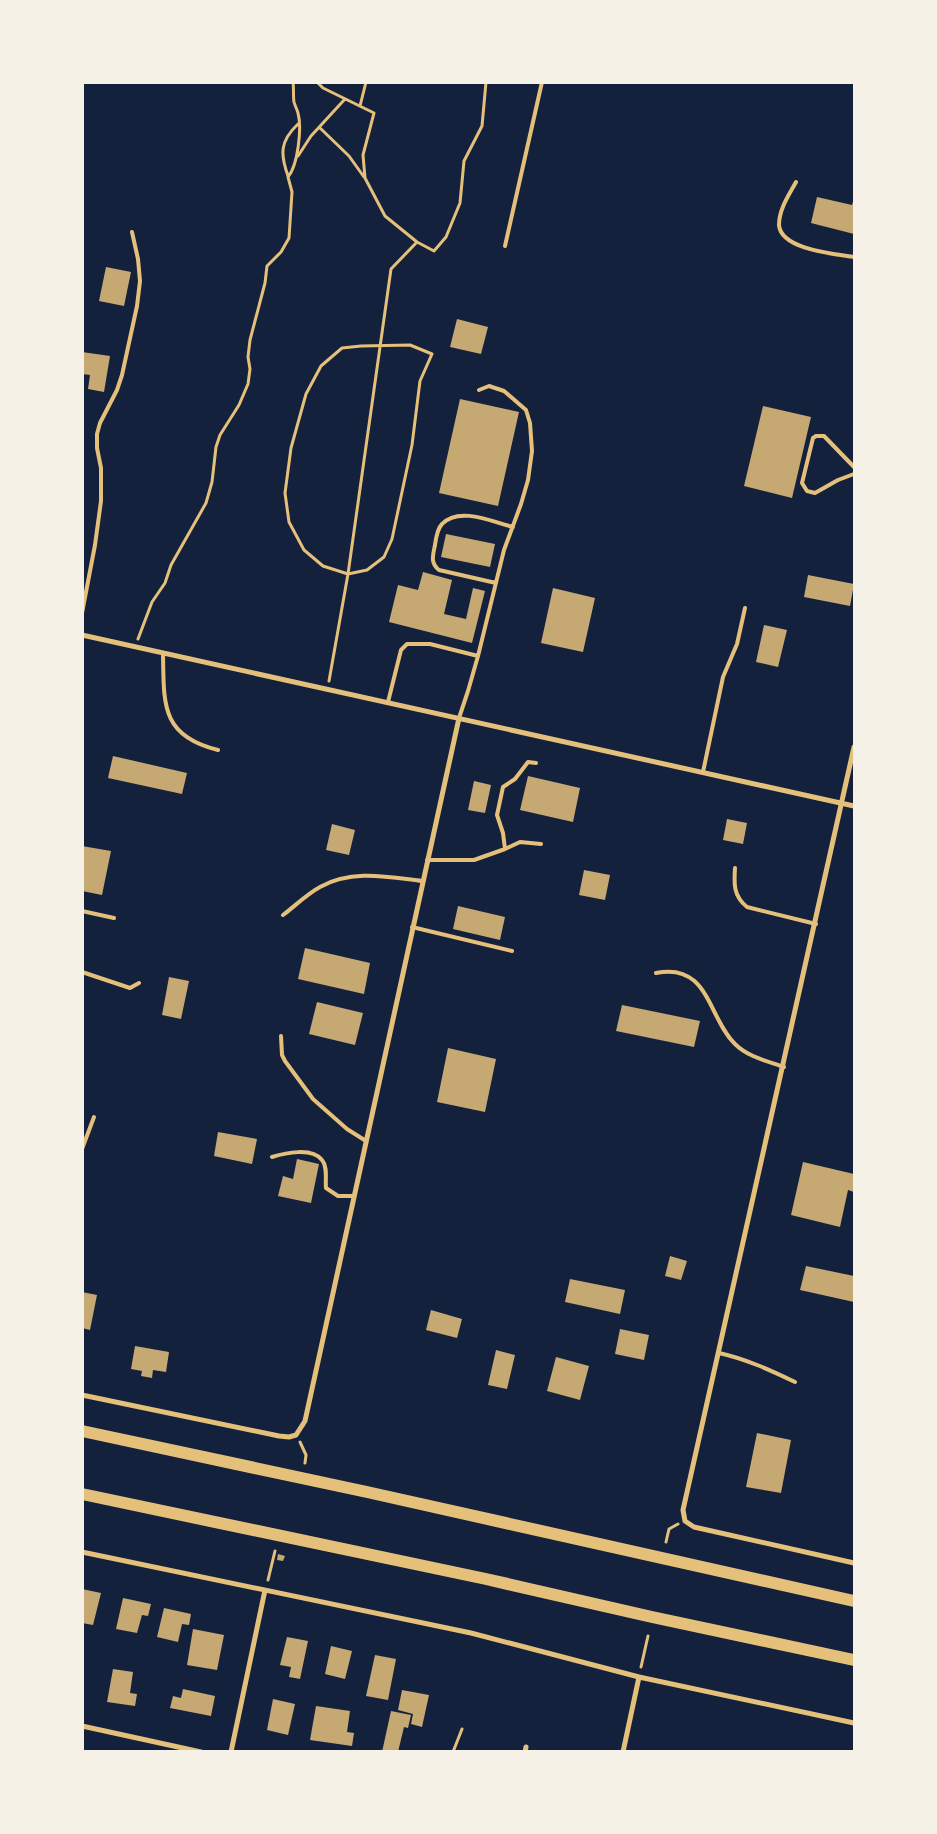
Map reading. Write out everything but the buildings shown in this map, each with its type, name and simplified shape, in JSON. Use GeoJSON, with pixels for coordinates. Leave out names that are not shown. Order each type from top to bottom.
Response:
{"type":"FeatureCollection","features":[{"type":"Feature","properties":{"kind":"main road"},"geometry":{"type":"LineString","coordinates":[[82,1431],[367,1492],[854,1601]]}},
{"type":"Feature","properties":{"kind":"main road"},"geometry":{"type":"LineString","coordinates":[[82,1494],[486,1579],[854,1660]]}},
{"type":"Feature","properties":{"kind":"street"},"geometry":{"type":"LineString","coordinates":[[82,635],[854,806]]}},
{"type":"Feature","properties":{"kind":"street"},"geometry":{"type":"LineString","coordinates":[[82,1395],[289,1437],[296,1435],[305,1421],[458,718]]}},
{"type":"Feature","properties":{"kind":"street"},"geometry":{"type":"LineString","coordinates":[[854,747],[684,1510],[685,1521],[694,1527],[854,1563]]}},
{"type":"Feature","properties":{"kind":"street"},"geometry":{"type":"LineString","coordinates":[[82,1552],[471,1633],[639,1677],[854,1723]]}},
{"type":"Feature","properties":{"kind":"street"},"geometry":{"type":"LineString","coordinates":[[231,1752],[265,1590]]}},
{"type":"Feature","properties":{"kind":"street"},"geometry":{"type":"LineString","coordinates":[[623,1752],[639,1677]]}},
{"type":"Feature","properties":{"kind":"street"},"geometry":{"type":"LineString","coordinates":[[82,1726],[201,1752]]}},
{"type":"Feature","properties":{"kind":"lane"},"geometry":{"type":"LineString","coordinates":[[505,246],[542,82]]}},
{"type":"Feature","properties":{"kind":"lane"},"geometry":{"type":"LineString","coordinates":[[796,182],[786,199],[781,213],[780,231],[792,242],[802,247],[854,257]]}},
{"type":"Feature","properties":{"kind":"lane"},"geometry":{"type":"LineString","coordinates":[[82,613],[101,501],[101,468],[97,448],[97,434],[100,423],[117,390],[122,375],[137,306],[140,281],[138,259],[132,232]]}},
{"type":"Feature","properties":{"kind":"lane"},"geometry":{"type":"LineString","coordinates":[[458,718],[468,692],[478,656],[504,550],[528,480],[532,451],[530,422],[526,410],[504,390],[489,386],[479,390]]}},
{"type":"Feature","properties":{"kind":"lane"},"geometry":{"type":"LineString","coordinates":[[854,467],[824,436],[816,436],[813,438],[802,483],[807,491],[815,493],[838,480],[854,474]]}},
{"type":"Feature","properties":{"kind":"lane"},"geometry":{"type":"LineString","coordinates":[[496,583],[436,568],[433,556],[438,531],[442,524],[456,515],[513,527]]}},
{"type":"Feature","properties":{"kind":"lane"},"geometry":{"type":"LineString","coordinates":[[82,582],[88,585]]}},
{"type":"Feature","properties":{"kind":"lane"},"geometry":{"type":"LineString","coordinates":[[703,772],[724,676],[737,644],[745,608]]}},
{"type":"Feature","properties":{"kind":"lane"},"geometry":{"type":"LineString","coordinates":[[388,702],[401,650],[406,644],[430,644],[478,656]]}},
{"type":"Feature","properties":{"kind":"lane"},"geometry":{"type":"LineString","coordinates":[[163,653],[165,698],[170,718],[183,736],[199,746],[218,750]]}},
{"type":"Feature","properties":{"kind":"lane"},"geometry":{"type":"LineString","coordinates":[[505,849],[503,833],[497,815],[503,788],[515,779],[528,762],[536,763]]}},
{"type":"Feature","properties":{"kind":"lane"},"geometry":{"type":"LineString","coordinates":[[427,860],[474,860],[520,842],[540,844]]}},
{"type":"Feature","properties":{"kind":"lane"},"geometry":{"type":"LineString","coordinates":[[735,868],[734,886],[736,894],[743,904],[752,909],[816,924]]}},
{"type":"Feature","properties":{"kind":"lane"},"geometry":{"type":"LineString","coordinates":[[283,915],[319,888],[336,880],[356,876],[383,876],[422,881]]}},
{"type":"Feature","properties":{"kind":"lane"},"geometry":{"type":"LineString","coordinates":[[82,911],[114,918]]}},
{"type":"Feature","properties":{"kind":"lane"},"geometry":{"type":"LineString","coordinates":[[412,927],[512,951]]}},
{"type":"Feature","properties":{"kind":"lane"},"geometry":{"type":"LineString","coordinates":[[656,973],[666,971],[681,973],[691,977],[709,1001],[733,1042],[751,1055],[784,1067]]}},
{"type":"Feature","properties":{"kind":"lane"},"geometry":{"type":"LineString","coordinates":[[82,972],[130,988],[139,983]]}},
{"type":"Feature","properties":{"kind":"lane"},"geometry":{"type":"LineString","coordinates":[[281,1036],[282,1055],[285,1061],[313,1099],[347,1129],[366,1141]]}},
{"type":"Feature","properties":{"kind":"lane"},"geometry":{"type":"LineString","coordinates":[[82,1149],[94,1117]]}},
{"type":"Feature","properties":{"kind":"lane"},"geometry":{"type":"LineString","coordinates":[[272,1157],[285,1153],[313,1154],[322,1160],[326,1171],[326,1188],[338,1196],[354,1196]]}},
{"type":"Feature","properties":{"kind":"lane"},"geometry":{"type":"LineString","coordinates":[[719,1353],[757,1364],[795,1382]]}},
{"type":"Feature","properties":{"kind":"path"},"geometry":{"type":"LineString","coordinates":[[288,177],[293,172],[298,156],[299,114],[294,102],[293,82]]}},
{"type":"Feature","properties":{"kind":"path"},"geometry":{"type":"LineString","coordinates":[[318,82],[323,88],[374,113],[363,155],[364,178]]}},
{"type":"Feature","properties":{"kind":"path"},"geometry":{"type":"LineString","coordinates":[[360,106],[366,82]]}},
{"type":"Feature","properties":{"kind":"path"},"geometry":{"type":"LineString","coordinates":[[320,128],[349,156],[386,216],[417,242],[434,251],[446,237],[460,203],[464,162],[482,126],[486,82]]}},
{"type":"Feature","properties":{"kind":"path"},"geometry":{"type":"LineString","coordinates":[[298,156],[311,136],[345,99]]}},
{"type":"Feature","properties":{"kind":"path"},"geometry":{"type":"LineString","coordinates":[[136,647],[152,602],[165,583],[171,565],[206,503],[212,482],[216,447],[220,435],[240,405],[248,384],[250,340],[265,283],[267,266],[281,252],[289,238],[292,192],[283,159],[283,143],[299,123]]}},
{"type":"Feature","properties":{"kind":"path"},"geometry":{"type":"LineString","coordinates":[[327,689],[348,574],[391,270],[417,242]]}},
{"type":"Feature","properties":{"kind":"path"},"geometry":{"type":"LineString","coordinates":[[410,344],[432,354],[420,382],[412,445],[392,539],[384,557],[367,570],[348,574],[323,566],[304,550],[289,522],[285,493],[291,448],[306,394],[321,366],[342,348],[380,345],[410,344]]}},
{"type":"Feature","properties":{"kind":"path"},"geometry":{"type":"LineString","coordinates":[[296,1435],[306,1455],[304,1463]]}},
{"type":"Feature","properties":{"kind":"path"},"geometry":{"type":"LineString","coordinates":[[666,1542],[669,1529],[685,1521]]}},
{"type":"Feature","properties":{"kind":"path"},"geometry":{"type":"LineString","coordinates":[[265,1590],[275,1551]]}},
{"type":"Feature","properties":{"kind":"path"},"geometry":{"type":"LineString","coordinates":[[639,1677],[648,1636]]}},
{"type":"Feature","properties":{"kind":"path"},"geometry":{"type":"LineString","coordinates":[[452,1752],[462,1729]]}}]}
